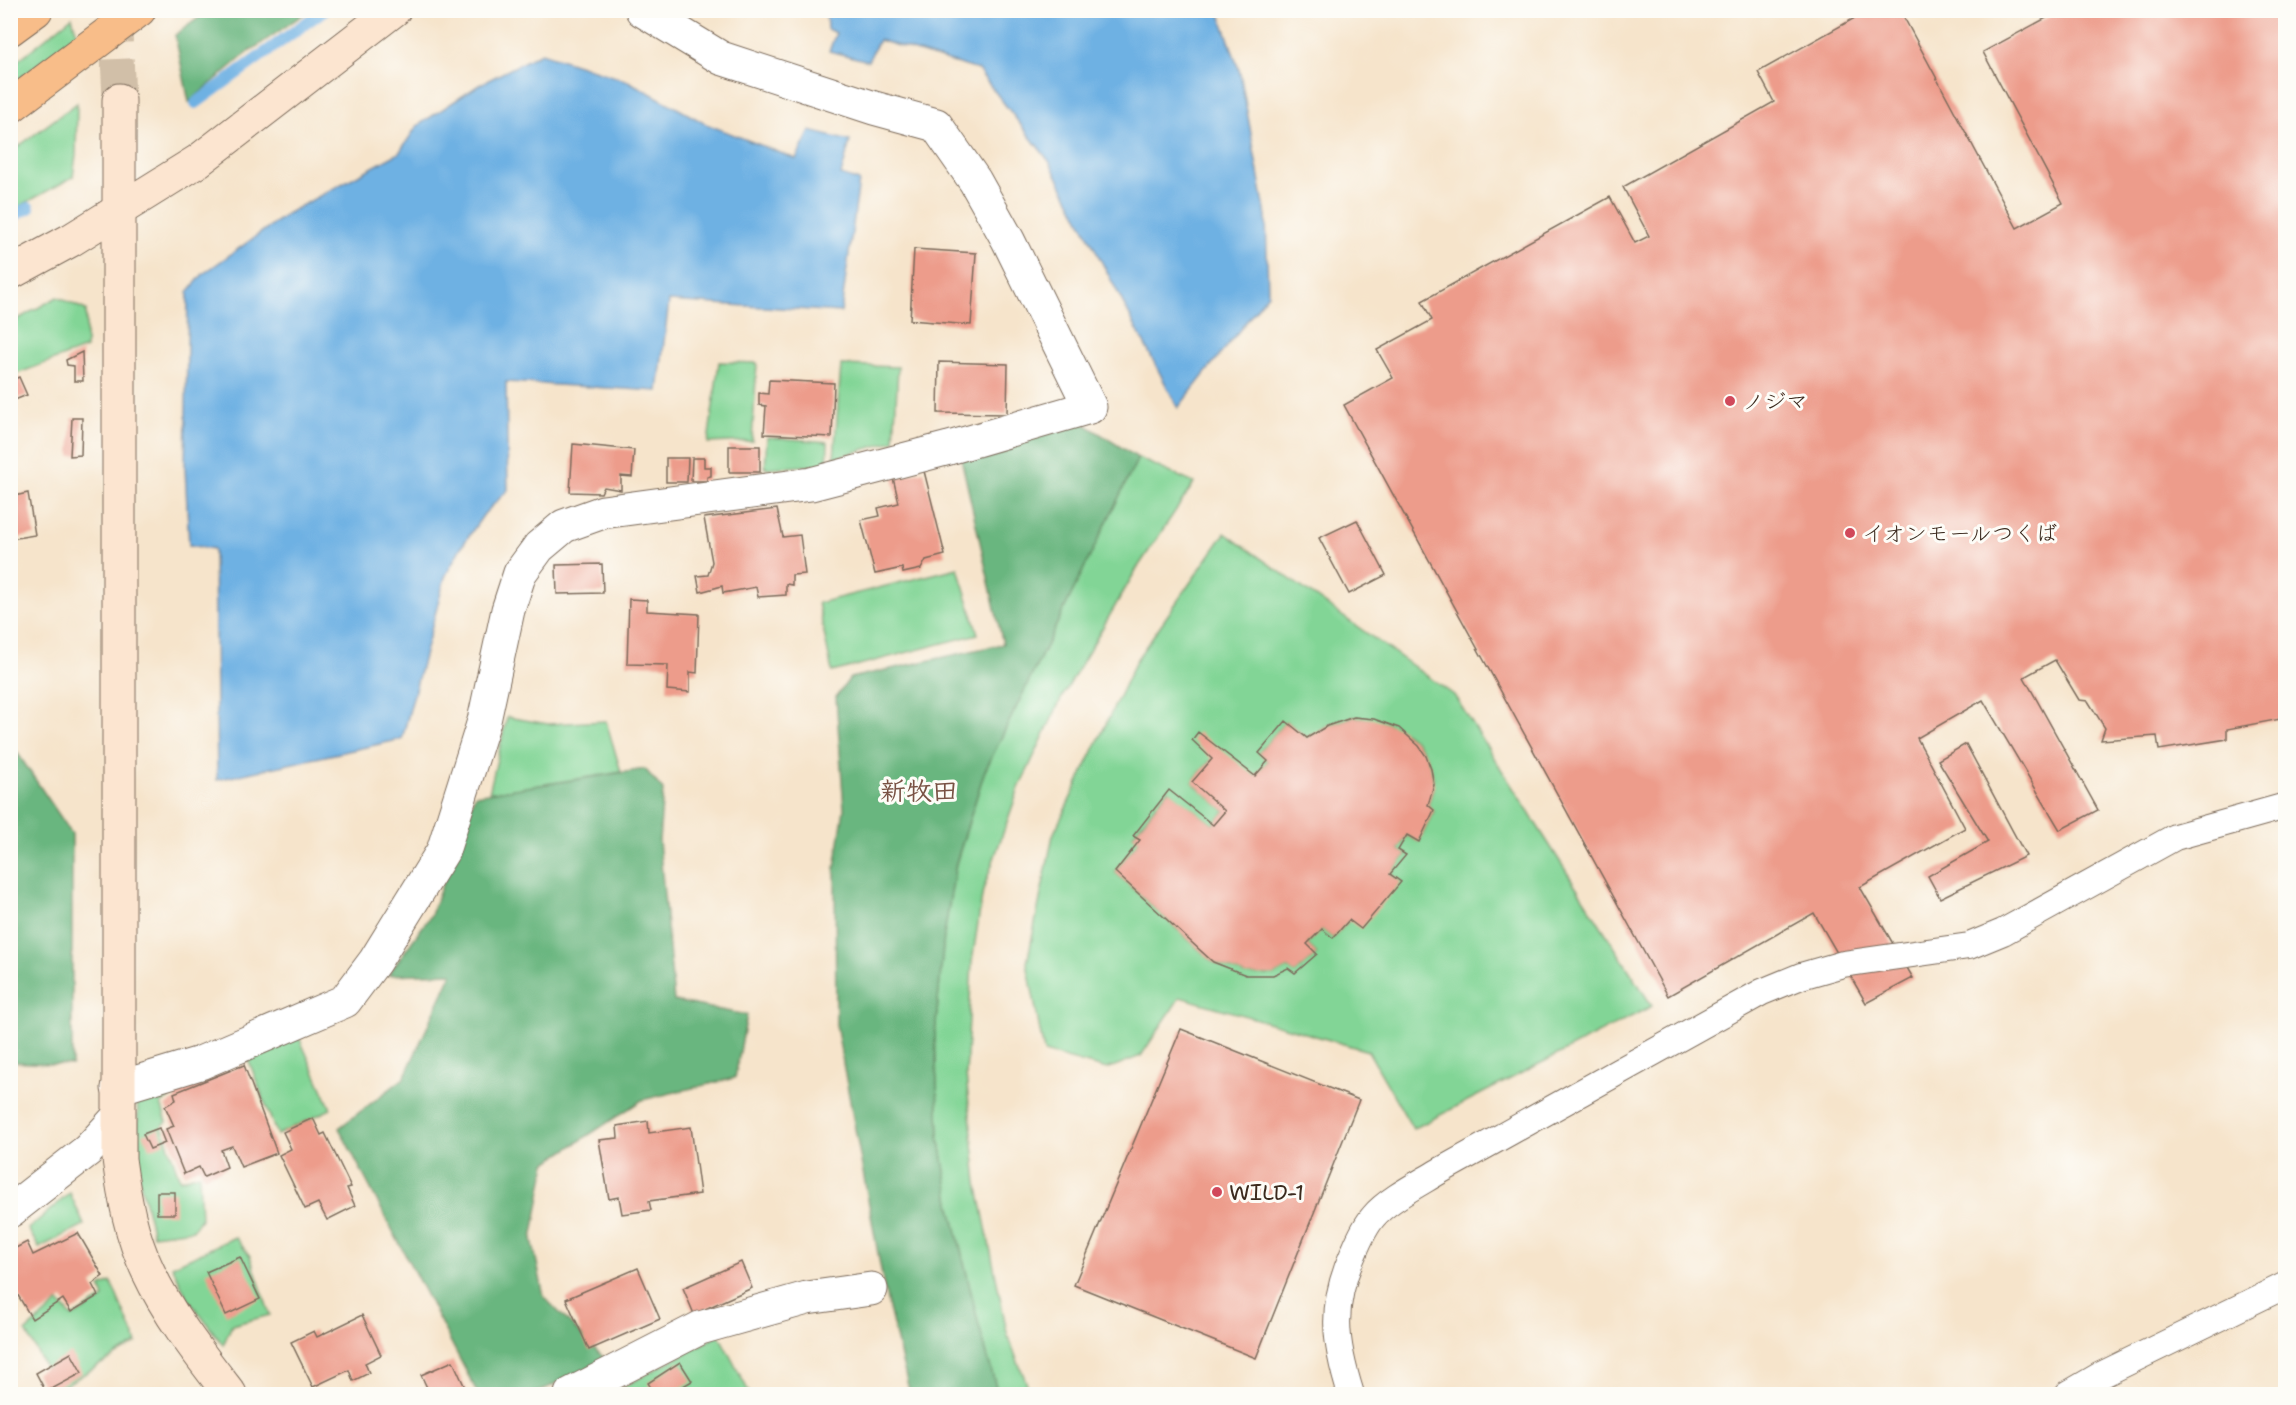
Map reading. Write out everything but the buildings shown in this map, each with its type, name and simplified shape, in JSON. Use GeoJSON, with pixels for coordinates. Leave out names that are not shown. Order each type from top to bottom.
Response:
{"type":"FeatureCollection","features":[{"type":"Feature","properties":{"kind":"highway"},"geometry":{"type":"LineString","coordinates":[[10,29],[36,10]]}},
{"type":"Feature","properties":{"kind":"highway"},"geometry":{"type":"LineString","coordinates":[[10,107],[139,10]]}},
{"type":"Feature","properties":{"kind":"street"},"geometry":{"type":"LineString","coordinates":[[10,273],[71,240],[198,161],[394,10]]}},
{"type":"Feature","properties":{"kind":"street"},"geometry":{"type":"LineString","coordinates":[[10,1211],[88,1150],[118,1102],[200,1063],[345,1001],[375,961],[443,851],[484,721],[508,610],[520,573],[539,547],[564,526],[603,512],[811,484],[949,448],[1090,407],[1008,240],[975,181],[936,125],[874,108],[721,58],[642,10]]}},
{"type":"Feature","properties":{"kind":"street"},"geometry":{"type":"LineString","coordinates":[[119,100],[119,1159],[124,1195],[133,1232],[147,1270],[192,1345],[230,1395]]}},
{"type":"Feature","properties":{"kind":"street"},"geometry":{"type":"LineString","coordinates":[[571,1395],[700,1328],[807,1298],[871,1289]]}},
{"type":"Feature","properties":{"kind":"lane"},"geometry":{"type":"LineString","coordinates":[[1351,1395],[1336,1332],[1337,1302],[1345,1271],[1374,1215],[1438,1172],[1762,992],[1801,976],[1843,963],[1969,946],[2003,932],[2175,837],[2286,806]]}},
{"type":"Feature","properties":{"kind":"lane"},"geometry":{"type":"LineString","coordinates":[[2068,1395],[2099,1376],[2286,1285]]}},
{"type":"Feature","properties":{"kind":"green space"},"geometry":{"type":"Polygon","coordinates":[[[208,11],[308,11],[246,54],[189,102],[175,35],[208,11]]]}},
{"type":"Feature","properties":{"kind":"green space"},"geometry":{"type":"Polygon","coordinates":[[[72,17],[77,34],[11,85],[11,66],[72,17]]]}},
{"type":"Feature","properties":{"kind":"green space"},"geometry":{"type":"Polygon","coordinates":[[[77,103],[76,155],[73,177],[11,211],[11,152],[77,103]]]}},
{"type":"Feature","properties":{"kind":"green space"},"geometry":{"type":"Polygon","coordinates":[[[57,297],[86,310],[86,348],[11,376],[11,323],[57,297]]]}},
{"type":"Feature","properties":{"kind":"green space"},"geometry":{"type":"Polygon","coordinates":[[[719,362],[757,363],[752,441],[708,443],[719,362]]]}},
{"type":"Feature","properties":{"kind":"green space"},"geometry":{"type":"Polygon","coordinates":[[[841,365],[898,367],[894,441],[834,458],[841,365]]]}},
{"type":"Feature","properties":{"kind":"green space"},"geometry":{"type":"Polygon","coordinates":[[[1083,423],[1138,458],[984,773],[956,863],[944,935],[935,1035],[939,1135],[951,1208],[998,1394],[910,1394],[885,1292],[836,1025],[835,868],[844,809],[836,697],[850,678],[1003,644],[961,458],[1083,423]]]}},
{"type":"Feature","properties":{"kind":"green space"},"geometry":{"type":"Polygon","coordinates":[[[767,437],[828,442],[827,465],[765,468],[767,437]]]}},
{"type":"Feature","properties":{"kind":"green space"},"geometry":{"type":"Polygon","coordinates":[[[1138,458],[1194,483],[1136,570],[1061,699],[1019,788],[983,890],[972,962],[966,1075],[977,1183],[1008,1337],[1031,1394],[998,1394],[951,1208],[939,1135],[935,1035],[944,935],[956,864],[984,773],[1138,458]]]}},
{"type":"Feature","properties":{"kind":"green space"},"geometry":{"type":"Polygon","coordinates":[[[1225,533],[1454,695],[1652,1006],[1413,1129],[1368,1051],[1180,997],[1141,1056],[1107,1069],[1044,1052],[1027,963],[1053,835],[1137,659],[1225,533]],[[1354,717],[1327,726],[1307,738],[1286,721],[1259,753],[1268,761],[1255,776],[1212,759],[1192,782],[1225,811],[1213,825],[1168,790],[1133,835],[1140,840],[1115,872],[1213,962],[1246,975],[1273,975],[1288,968],[1295,973],[1317,954],[1307,944],[1322,929],[1333,938],[1349,920],[1400,882],[1390,874],[1406,855],[1398,850],[1407,835],[1419,842],[1434,811],[1428,805],[1433,787],[1432,772],[1417,743],[1409,735],[1389,724],[1354,717]]]}},
{"type":"Feature","properties":{"kind":"green space"},"geometry":{"type":"Polygon","coordinates":[[[958,568],[978,634],[832,672],[818,603],[958,568]]]}},
{"type":"Feature","properties":{"kind":"green space"},"geometry":{"type":"Polygon","coordinates":[[[507,717],[548,724],[606,721],[621,772],[489,793],[507,717]]]}},
{"type":"Feature","properties":{"kind":"green space"},"geometry":{"type":"Polygon","coordinates":[[[10,742],[72,834],[72,1065],[11,1062],[10,742]]]}},
{"type":"Feature","properties":{"kind":"green space"},"geometry":{"type":"Polygon","coordinates":[[[645,769],[663,790],[659,841],[674,1001],[747,1015],[735,1078],[642,1100],[546,1163],[532,1239],[544,1297],[606,1360],[534,1394],[478,1394],[339,1128],[404,1078],[452,973],[388,975],[431,915],[475,795],[645,769]]]}},
{"type":"Feature","properties":{"kind":"green space"},"geometry":{"type":"Polygon","coordinates":[[[297,1033],[331,1109],[277,1135],[247,1056],[297,1033]]]}},
{"type":"Feature","properties":{"kind":"green space"},"geometry":{"type":"Polygon","coordinates":[[[164,1086],[170,1097],[161,1104],[167,1122],[162,1126],[180,1180],[199,1174],[201,1219],[193,1230],[153,1235],[140,1182],[137,1094],[164,1086]]]}},
{"type":"Feature","properties":{"kind":"green space"},"geometry":{"type":"Polygon","coordinates":[[[70,1193],[84,1225],[39,1248],[28,1229],[70,1193]]]}},
{"type":"Feature","properties":{"kind":"green space"},"geometry":{"type":"Polygon","coordinates":[[[235,1237],[250,1256],[270,1315],[232,1325],[223,1345],[187,1297],[172,1266],[235,1237]]]}},
{"type":"Feature","properties":{"kind":"green space"},"geometry":{"type":"Polygon","coordinates":[[[111,1282],[137,1343],[57,1390],[26,1331],[59,1302],[72,1317],[104,1298],[100,1287],[111,1282]]]}},
{"type":"Feature","properties":{"kind":"green space"},"geometry":{"type":"Polygon","coordinates":[[[719,1335],[750,1394],[610,1394],[719,1335]]]}},
{"type":"Feature","properties":{"kind":"water"},"geometry":{"type":"Polygon","coordinates":[[[826,11],[1219,11],[1240,73],[1266,216],[1268,294],[1178,408],[1049,161],[978,70],[879,40],[868,61],[829,51],[836,33],[827,29],[826,11]]]}},
{"type":"Feature","properties":{"kind":"water"},"geometry":{"type":"Polygon","coordinates":[[[541,53],[628,81],[706,124],[796,159],[810,131],[850,141],[841,175],[859,181],[841,312],[669,301],[658,391],[506,382],[508,490],[484,514],[460,549],[445,577],[402,739],[217,780],[214,549],[189,545],[185,468],[188,292],[203,274],[290,212],[399,153],[417,126],[479,85],[541,53]]]}},
{"type":"Feature","properties":{"kind":"waterway"},"geometry":{"type":"LineString","coordinates":[[196,103],[324,10]]}},
{"type":"Feature","properties":{"kind":"waterway"},"geometry":{"type":"LineString","coordinates":[[10,217],[29,208]]}},
{"type":"Feature","properties":{"kind":"tunnel"},"geometry":{"type":"LineString","coordinates":[[115,10],[119,100]]}},
{"type":"Feature","properties":{"kind":"place","name":"ノジマ"},"geometry":{"type":"Point","coordinates":[1730,401]}},
{"type":"Feature","properties":{"kind":"place","name":"イオンモールつくば"},"geometry":{"type":"Point","coordinates":[1850,533]}},
{"type":"Feature","properties":{"kind":"place","name":"WILD-1"},"geometry":{"type":"Point","coordinates":[1217,1192]}},
{"type":"Feature","properties":{"kind":"district","name":"新牧田"},"geometry":{"type":"Point","coordinates":[919,790]}}]}
